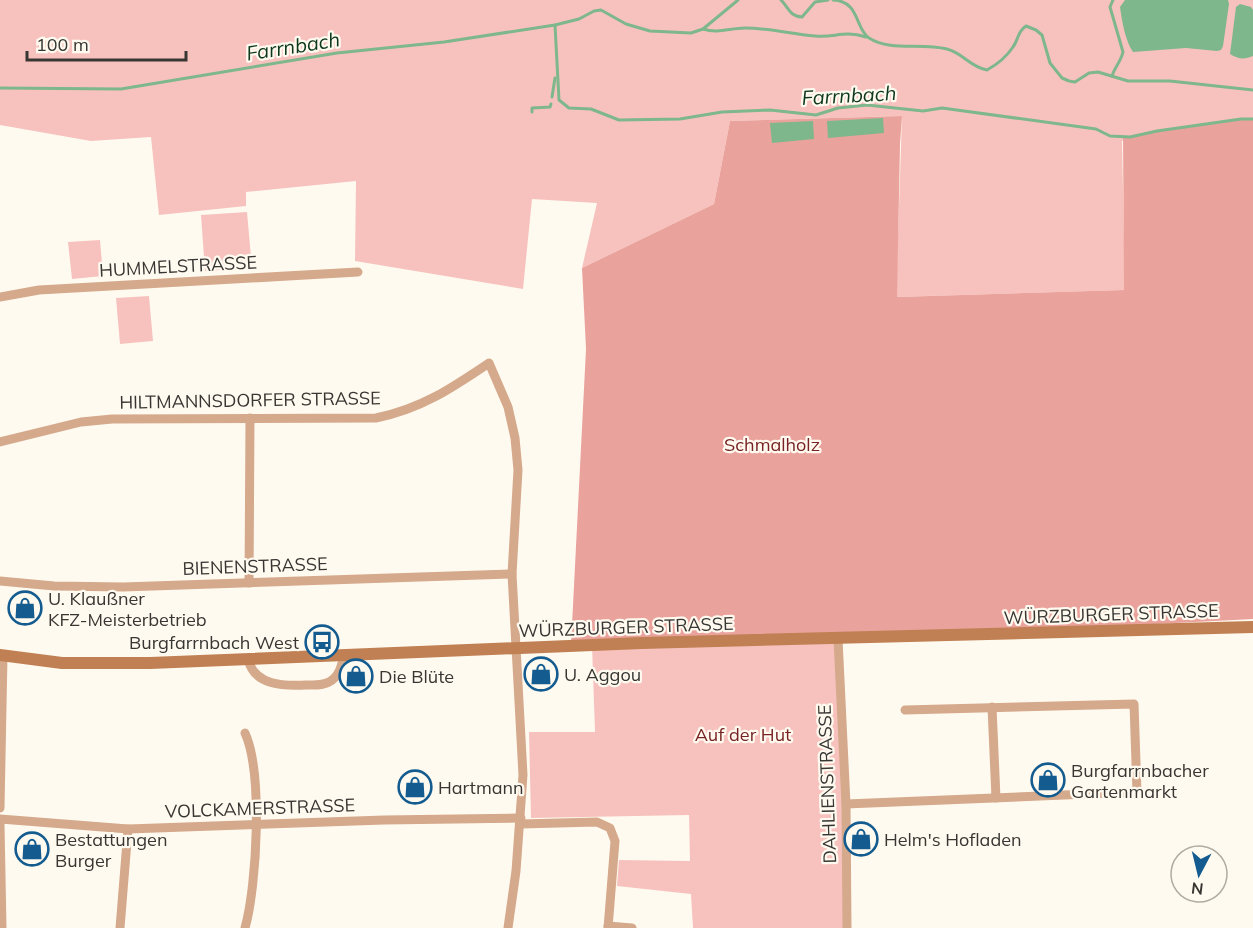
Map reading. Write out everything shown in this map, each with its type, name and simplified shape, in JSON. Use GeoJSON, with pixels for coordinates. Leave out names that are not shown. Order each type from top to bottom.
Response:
{"type":"FeatureCollection","features":[{"type":"Feature","properties":{"kind":"street","name":"HUMMELSTRASSE"},"geometry":{"type":"LineString","coordinates":[[0,297],[39,290],[358,272]]}},
{"type":"Feature","properties":{"kind":"street","name":"HILTMANNSDORFER STRASSE"},"geometry":{"type":"LineString","coordinates":[[0,442],[81,422],[112,419],[364,419],[388,416],[416,407],[446,393],[489,363],[508,407],[515,438],[518,470],[512,574]]}},
{"type":"Feature","properties":{"kind":"street"},"geometry":{"type":"LineString","coordinates":[[249,583],[250,418]]}},
{"type":"Feature","properties":{"kind":"street"},"geometry":{"type":"LineString","coordinates":[[508,928],[523,775],[512,574]]}},
{"type":"Feature","properties":{"kind":"street","name":"BIENENSTRASSE"},"geometry":{"type":"LineString","coordinates":[[0,581],[65,586],[249,583],[512,574]]}},
{"type":"Feature","properties":{"kind":"street","name":"WÜRZBURGER STRASSE"},"geometry":{"type":"LineString","coordinates":[[1,655],[62,663],[248,659],[344,654],[1253,627]]}},
{"type":"Feature","properties":{"kind":"street","name":"DAHLIENSTRASSE"},"geometry":{"type":"LineString","coordinates":[[838,639],[846,804],[847,928]]}},
{"type":"Feature","properties":{"kind":"street"},"geometry":{"type":"LineString","coordinates":[[248,659],[254,673],[270,683],[321,685],[337,676],[344,654]]}},
{"type":"Feature","properties":{"kind":"street"},"geometry":{"type":"LineString","coordinates":[[0,808],[1,655]]}},
{"type":"Feature","properties":{"kind":"street"},"geometry":{"type":"LineString","coordinates":[[846,804],[1137,792],[1134,704],[905,710]]}},
{"type":"Feature","properties":{"kind":"street"},"geometry":{"type":"LineString","coordinates":[[992,707],[996,798]]}},
{"type":"Feature","properties":{"kind":"street"},"geometry":{"type":"LineString","coordinates":[[245,733],[253,757],[255,824],[253,878],[250,909],[245,928]]}},
{"type":"Feature","properties":{"kind":"street","name":"VOLCKAMERSTRASSE"},"geometry":{"type":"LineString","coordinates":[[0,819],[128,830],[255,824],[597,822],[610,828],[615,841],[608,927]]}},
{"type":"Feature","properties":{"kind":"street"},"geometry":{"type":"LineString","coordinates":[[0,824],[2,928]]}},
{"type":"Feature","properties":{"kind":"street"},"geometry":{"type":"LineString","coordinates":[[120,928],[128,830]]}},
{"type":"Feature","properties":{"kind":"street"},"geometry":{"type":"LineString","coordinates":[[608,927],[632,928]]}},
{"type":"Feature","properties":{"kind":"green space"},"geometry":{"type":"Polygon","coordinates":[[[0,0],[1253,0],[1253,119],[1157,131],[1122,141],[1125,290],[896,297],[902,116],[730,121],[714,204],[582,268],[597,203],[532,199],[523,289],[355,261],[356,181],[246,192],[246,206],[159,215],[151,137],[91,141],[0,125],[0,0]]]}},
{"type":"Feature","properties":{"kind":"green space","name":"Schmalholz"},"geometry":{"type":"Polygon","coordinates":[[[902,116],[897,297],[1124,290],[1123,137],[1253,119],[1253,619],[1098,627],[571,645],[586,349],[582,268],[714,204],[730,121],[902,116]]]}},
{"type":"Feature","properties":{"kind":"green space"},"geometry":{"type":"Polygon","coordinates":[[[247,212],[252,268],[205,271],[201,215],[247,212]]]}},
{"type":"Feature","properties":{"kind":"green space"},"geometry":{"type":"Polygon","coordinates":[[[100,240],[103,276],[72,279],[68,242],[100,240]]]}},
{"type":"Feature","properties":{"kind":"green space"},"geometry":{"type":"Polygon","coordinates":[[[149,296],[153,341],[120,344],[116,298],[149,296]]]}},
{"type":"Feature","properties":{"kind":"green space","name":"Auf der Hut"},"geometry":{"type":"Polygon","coordinates":[[[836,633],[845,864],[845,928],[693,928],[691,894],[617,886],[619,860],[690,861],[689,815],[531,818],[529,732],[595,732],[592,645],[836,633]]]}},
{"type":"Feature","properties":{"kind":"shaded area"},"geometry":{"type":"Polygon","coordinates":[[[1125,0],[1228,0],[1223,46],[1217,51],[1186,48],[1133,52],[1126,36],[1120,7],[1125,0]]]}},
{"type":"Feature","properties":{"kind":"shaded area"},"geometry":{"type":"Polygon","coordinates":[[[1240,4],[1251,7],[1253,10],[1253,56],[1244,58],[1230,54],[1236,7],[1240,4]]]}},
{"type":"Feature","properties":{"kind":"shaded area"},"geometry":{"type":"Polygon","coordinates":[[[883,118],[884,133],[828,138],[827,121],[883,118]]]}},
{"type":"Feature","properties":{"kind":"shaded area"},"geometry":{"type":"Polygon","coordinates":[[[813,121],[814,139],[772,143],[770,123],[813,121]]]}},
{"type":"Feature","properties":{"kind":"waterway","name":"Farrnbach"},"geometry":{"type":"LineString","coordinates":[[0,88],[121,89],[337,53],[444,42],[555,25],[601,10],[626,24],[650,31],[691,33],[703,29],[738,0]]}},
{"type":"Feature","properties":{"kind":"waterway","name":"Farrnbach"},"geometry":{"type":"LineString","coordinates":[[781,0],[792,13],[802,17],[815,2],[828,0]]}},
{"type":"Feature","properties":{"kind":"waterway","name":"Farrnbach"},"geometry":{"type":"LineString","coordinates":[[833,0],[842,2],[853,10],[861,28],[869,38],[887,45],[947,49],[987,70],[1008,54],[1026,26],[1042,35],[1050,63],[1062,78],[1069,81],[1075,82],[1089,73],[1098,72],[1128,81],[1170,81],[1253,90]]}},
{"type":"Feature","properties":{"kind":"waterway"},"geometry":{"type":"LineString","coordinates":[[1112,76],[1123,52],[1110,7],[1113,0]]}},
{"type":"Feature","properties":{"kind":"waterway","name":"Farrnbach"},"geometry":{"type":"LineString","coordinates":[[555,25],[559,100],[569,108],[591,109],[619,120],[680,119],[722,112],[770,110],[816,115],[838,108],[867,105],[923,111],[942,108],[1096,129],[1110,136],[1130,137],[1157,131],[1253,119]]}},
{"type":"Feature","properties":{"kind":"waterway"},"geometry":{"type":"LineString","coordinates":[[703,29],[719,31],[754,28],[815,36],[851,34],[866,37]]}},
{"type":"Feature","properties":{"kind":"waterway"},"geometry":{"type":"LineString","coordinates":[[552,97],[555,78]]}},
{"type":"Feature","properties":{"kind":"waterway"},"geometry":{"type":"LineString","coordinates":[[532,112],[532,108],[550,107],[551,104]]}},
{"type":"Feature","properties":{"kind":"place","name":"U. Klaußner KFZ-Meisterbetrieb"},"geometry":{"type":"Point","coordinates":[25,608]}},
{"type":"Feature","properties":{"kind":"place","name":"Burgfarrnbach West"},"geometry":{"type":"Point","coordinates":[322,642]}},
{"type":"Feature","properties":{"kind":"place","name":"U. Aggou"},"geometry":{"type":"Point","coordinates":[541,674]}},
{"type":"Feature","properties":{"kind":"place","name":"Die Blüte"},"geometry":{"type":"Point","coordinates":[356,676]}},
{"type":"Feature","properties":{"kind":"place","name":"Burgfarrnbacher Gartenmarkt"},"geometry":{"type":"Point","coordinates":[1048,780]}},
{"type":"Feature","properties":{"kind":"place","name":"Hartmann"},"geometry":{"type":"Point","coordinates":[415,787]}},
{"type":"Feature","properties":{"kind":"place","name":"Helm's Hofladen"},"geometry":{"type":"Point","coordinates":[861,839]}},
{"type":"Feature","properties":{"kind":"place","name":"Bestattungen Burger"},"geometry":{"type":"Point","coordinates":[32,849]}}]}
